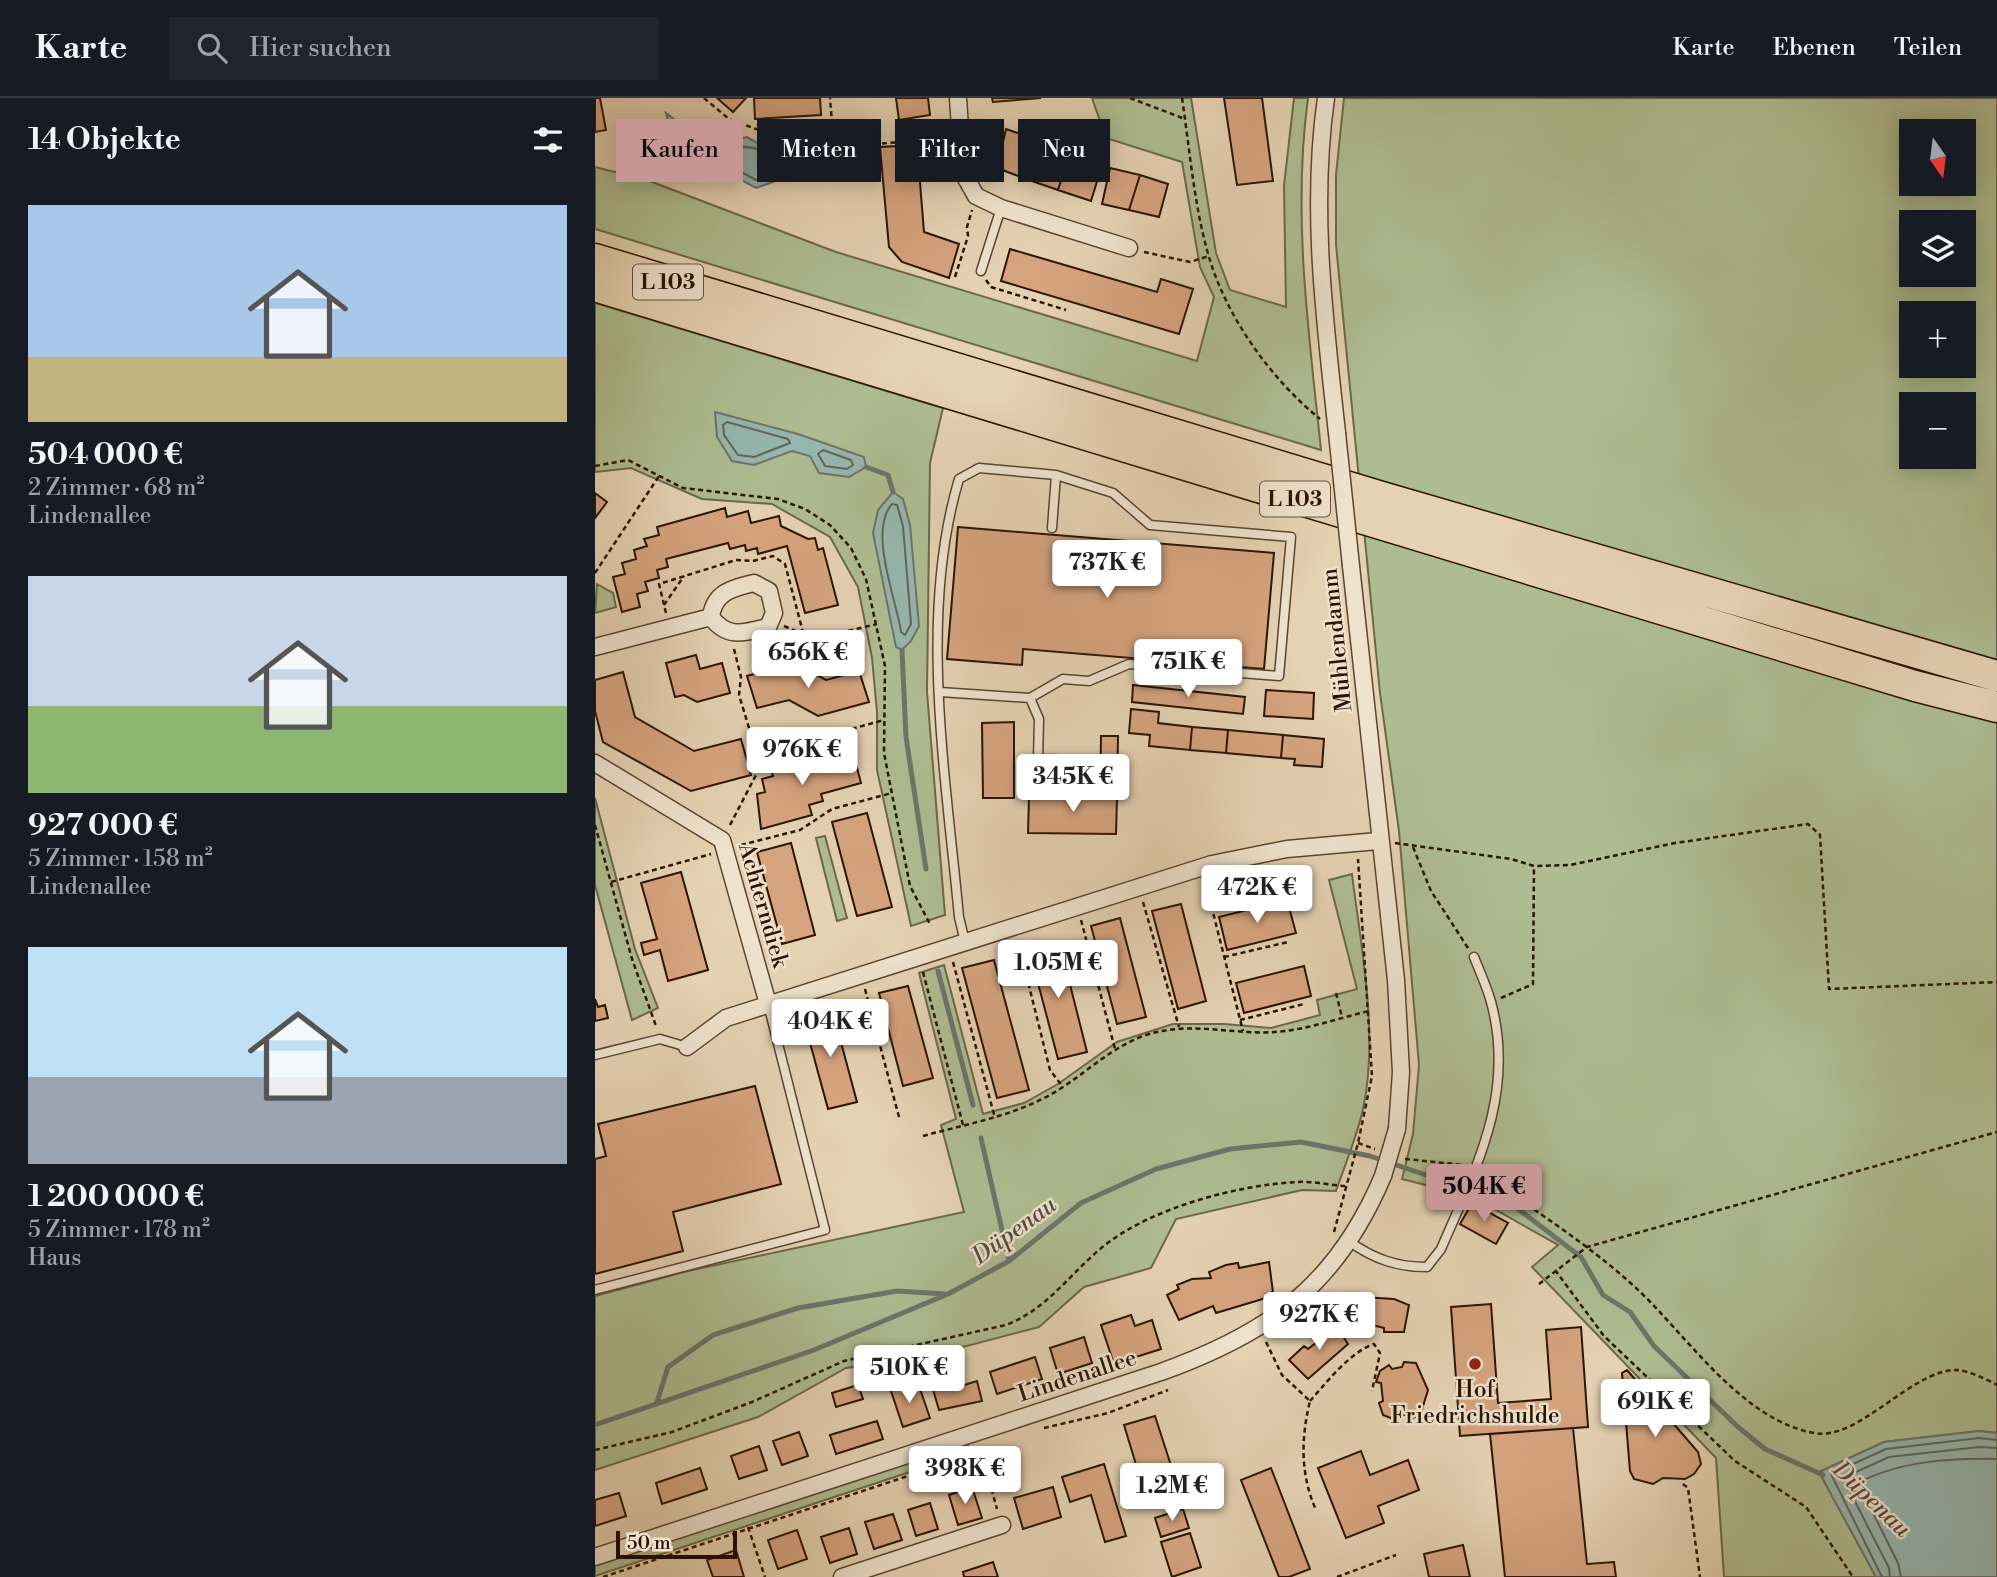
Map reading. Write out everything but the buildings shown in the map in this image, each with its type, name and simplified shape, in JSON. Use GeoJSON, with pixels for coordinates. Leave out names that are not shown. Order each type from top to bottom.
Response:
{"type":"FeatureCollection","features":[{"type":"Feature","properties":{"kind":"highway","name":"L 103"},"geometry":{"type":"LineString","coordinates":[[595,259],[1382,497],[1997,677]]}},
{"type":"Feature","properties":{"kind":"highway","name":"L 103"},"geometry":{"type":"LineString","coordinates":[[595,286],[1902,682],[1997,707]]}},
{"type":"Feature","properties":{"kind":"street"},"geometry":{"type":"LineString","coordinates":[[958,98],[959,119]]}},
{"type":"Feature","properties":{"kind":"street","name":"Mühlendamm"},"geometry":{"type":"LineString","coordinates":[[1326,98],[1319,174],[1320,246],[1330,428],[1351,566],[1400,1036],[1397,1129],[1383,1176]]}},
{"type":"Feature","properties":{"kind":"street"},"geometry":{"type":"LineString","coordinates":[[968,182],[976,196],[1001,208],[1129,248]]}},
{"type":"Feature","properties":{"kind":"street"},"geometry":{"type":"LineString","coordinates":[[754,583],[769,592],[774,613],[768,627],[737,635],[718,626],[711,617],[712,605],[726,590],[754,583]]}},
{"type":"Feature","properties":{"kind":"street"},"geometry":{"type":"LineString","coordinates":[[595,647],[711,617]]}},
{"type":"Feature","properties":{"kind":"street","name":"Achterndiek"},"geometry":{"type":"LineString","coordinates":[[595,763],[725,845],[768,1004]]}},
{"type":"Feature","properties":{"kind":"street"},"geometry":{"type":"LineString","coordinates":[[687,1047],[726,1018],[1245,855],[1378,841]]}},
{"type":"Feature","properties":{"kind":"street","name":"Lindenallee"},"geometry":{"type":"LineString","coordinates":[[595,1557],[1161,1372],[1226,1346],[1285,1310],[1311,1289],[1350,1242],[1369,1211],[1383,1176]]}},
{"type":"Feature","properties":{"kind":"street"},"geometry":{"type":"LineString","coordinates":[[842,1577],[1002,1525]]}},
{"type":"Feature","properties":{"kind":"lane"},"geometry":{"type":"LineString","coordinates":[[981,271],[1001,208]]}},
{"type":"Feature","properties":{"kind":"lane"},"geometry":{"type":"LineString","coordinates":[[940,692],[1030,698],[1063,679],[1089,681],[1129,664],[1279,676],[1291,537],[1150,524],[1113,493],[1056,475],[979,468],[959,479],[946,523],[936,657],[959,917],[965,942]]}},
{"type":"Feature","properties":{"kind":"lane"},"geometry":{"type":"LineString","coordinates":[[1052,528],[1056,475]]}},
{"type":"Feature","properties":{"kind":"lane"},"geometry":{"type":"LineString","coordinates":[[1030,698],[1039,719],[1038,759],[1086,760]]}},
{"type":"Feature","properties":{"kind":"lane"},"geometry":{"type":"LineString","coordinates":[[1350,1242],[1372,1257],[1409,1267],[1427,1267],[1441,1249],[1494,1120],[1500,1070],[1491,1003],[1474,957]]}},
{"type":"Feature","properties":{"kind":"lane"},"geometry":{"type":"LineString","coordinates":[[595,1290],[825,1230],[768,1004]]}},
{"type":"Feature","properties":{"kind":"lane"},"geometry":{"type":"LineString","coordinates":[[595,1055],[660,1039],[687,1047]]}},
{"type":"Feature","properties":{"kind":"path"},"geometry":{"type":"LineString","coordinates":[[703,98],[729,119],[756,129],[832,123],[830,98]]}},
{"type":"Feature","properties":{"kind":"path"},"geometry":{"type":"LineString","coordinates":[[1130,98],[1185,119]]}},
{"type":"Feature","properties":{"kind":"path"},"geometry":{"type":"LineString","coordinates":[[1182,98],[1209,256],[1222,294],[1262,357],[1300,403],[1330,428]]}},
{"type":"Feature","properties":{"kind":"path"},"geometry":{"type":"LineString","coordinates":[[955,277],[968,236],[967,227],[976,196]]}},
{"type":"Feature","properties":{"kind":"path"},"geometry":{"type":"LineString","coordinates":[[1129,248],[1179,261],[1190,262],[1209,256]]}},
{"type":"Feature","properties":{"kind":"path"},"geometry":{"type":"LineString","coordinates":[[981,271],[991,287],[1066,310]]}},
{"type":"Feature","properties":{"kind":"path"},"geometry":{"type":"LineString","coordinates":[[595,466],[628,460],[683,488],[778,499],[805,509],[830,525],[851,548],[866,579],[885,666],[884,753],[910,886],[931,926]]}},
{"type":"Feature","properties":{"kind":"path"},"geometry":{"type":"LineString","coordinates":[[595,573],[659,476]]}},
{"type":"Feature","properties":{"kind":"path"},"geometry":{"type":"LineString","coordinates":[[664,605],[684,576]]}},
{"type":"Feature","properties":{"kind":"path"},"geometry":{"type":"LineString","coordinates":[[771,620],[814,639],[877,624]]}},
{"type":"Feature","properties":{"kind":"path"},"geometry":{"type":"LineString","coordinates":[[737,635],[734,652],[741,677],[739,695],[757,755]]}},
{"type":"Feature","properties":{"kind":"path"},"geometry":{"type":"LineString","coordinates":[[725,845],[757,773],[753,756],[884,720]]}},
{"type":"Feature","properties":{"kind":"path"},"geometry":{"type":"LineString","coordinates":[[611,882],[725,845],[800,830],[832,809],[892,793]]}},
{"type":"Feature","properties":{"kind":"path"},"geometry":{"type":"LineString","coordinates":[[1378,841],[1511,859],[1534,866],[1570,865],[1675,842],[1808,824],[1820,835],[1829,989],[1997,982]]}},
{"type":"Feature","properties":{"kind":"path"},"geometry":{"type":"LineString","coordinates":[[595,825],[632,959],[652,1015]]}},
{"type":"Feature","properties":{"kind":"path"},"geometry":{"type":"LineString","coordinates":[[1412,846],[1431,891],[1474,957]]}},
{"type":"Feature","properties":{"kind":"path"},"geometry":{"type":"LineString","coordinates":[[1334,1236],[1333,1226],[1358,1143],[1372,1076],[1357,857]]}},
{"type":"Feature","properties":{"kind":"path"},"geometry":{"type":"LineString","coordinates":[[1514,993],[1533,984],[1534,866]]}},
{"type":"Feature","properties":{"kind":"path"},"geometry":{"type":"LineString","coordinates":[[1204,877],[1243,1031]]}},
{"type":"Feature","properties":{"kind":"path"},"geometry":{"type":"LineString","coordinates":[[1141,897],[1179,1027]]}},
{"type":"Feature","properties":{"kind":"path"},"geometry":{"type":"LineString","coordinates":[[1080,917],[1115,1049]]}},
{"type":"Feature","properties":{"kind":"path"},"geometry":{"type":"LineString","coordinates":[[1017,938],[1050,1070],[1063,1087]]}},
{"type":"Feature","properties":{"kind":"path"},"geometry":{"type":"LineString","coordinates":[[1224,957],[1288,942]]}},
{"type":"Feature","properties":{"kind":"path"},"geometry":{"type":"LineString","coordinates":[[952,959],[995,1118]]}},
{"type":"Feature","properties":{"kind":"path"},"geometry":{"type":"LineString","coordinates":[[922,968],[963,1125]]}},
{"type":"Feature","properties":{"kind":"path"},"geometry":{"type":"LineString","coordinates":[[865,987],[899,1117]]}},
{"type":"Feature","properties":{"kind":"path"},"geometry":{"type":"LineString","coordinates":[[1336,993],[1342,1017]]}},
{"type":"Feature","properties":{"kind":"path"},"geometry":{"type":"LineString","coordinates":[[1240,1020],[1304,1004]]}},
{"type":"Feature","properties":{"kind":"path"},"geometry":{"type":"LineString","coordinates":[[923,1136],[995,1118],[1031,1105],[1063,1087],[1115,1049],[1144,1036],[1179,1027],[1276,1032],[1369,1011]]}},
{"type":"Feature","properties":{"kind":"path"},"geometry":{"type":"LineString","coordinates":[[1539,1284],[1587,1247],[1997,1132]]}},
{"type":"Feature","properties":{"kind":"path"},"geometry":{"type":"LineString","coordinates":[[1411,1161],[1457,1163],[1475,1169],[1587,1247],[1636,1288],[1719,1377],[1767,1415],[1815,1434],[1841,1430],[1937,1373],[1959,1370],[1997,1385]]}},
{"type":"Feature","properties":{"kind":"path"},"geometry":{"type":"LineString","coordinates":[[595,1450],[672,1432],[752,1402],[844,1361],[994,1328],[1024,1318],[1104,1246],[1139,1222],[1171,1209],[1220,1195],[1297,1182],[1345,1186]]}},
{"type":"Feature","properties":{"kind":"path"},"geometry":{"type":"LineString","coordinates":[[1555,1270],[1604,1336],[1735,1461],[1806,1507],[1853,1577]]}},
{"type":"Feature","properties":{"kind":"path"},"geometry":{"type":"LineString","coordinates":[[1266,1342],[1282,1375],[1310,1401]]}},
{"type":"Feature","properties":{"kind":"path"},"geometry":{"type":"LineString","coordinates":[[1316,1510],[1303,1471],[1304,1426],[1310,1401],[1336,1373],[1367,1346],[1374,1344],[1380,1353],[1372,1391]]}},
{"type":"Feature","properties":{"kind":"path"},"geometry":{"type":"LineString","coordinates":[[1036,1427],[1045,1428],[1108,1413],[1168,1390]]}},
{"type":"Feature","properties":{"kind":"path"},"geometry":{"type":"LineString","coordinates":[[975,1432],[1002,1525]]}},
{"type":"Feature","properties":{"kind":"path"},"geometry":{"type":"LineString","coordinates":[[603,1577],[932,1468],[953,1457]]}},
{"type":"Feature","properties":{"kind":"path"},"geometry":{"type":"LineString","coordinates":[[1683,1484],[1688,1488],[1700,1577]]}},
{"type":"Feature","properties":{"kind":"path"},"geometry":{"type":"LineString","coordinates":[[749,1528],[765,1577]]}},
{"type":"Feature","properties":{"kind":"path"},"geometry":{"type":"LineString","coordinates":[[1337,1577],[1397,1555]]}},
{"type":"Feature","properties":{"kind":"green space"},"geometry":{"type":"Polygon","coordinates":[[[1092,98],[1191,98],[1216,253],[1230,290],[1286,307],[1284,186],[1294,98],[1308,98],[1303,142],[1302,230],[1307,318],[1321,450],[595,229],[595,167],[616,172],[616,182],[652,182],[836,252],[1197,361],[1214,297],[1200,267],[1182,162],[1110,139],[1110,119],[1099,119],[1092,98]]]}},
{"type":"Feature","properties":{"kind":"green space"},"geometry":{"type":"Polygon","coordinates":[[[1344,98],[1997,98],[1997,1433],[1979,1431],[1884,1442],[1819,1472],[1876,1577],[1724,1577],[1716,1458],[1532,1267],[1558,1245],[1473,1197],[1402,1179],[1413,1134],[1419,1065],[1399,831],[1380,693],[1336,245],[1336,175],[1344,98]]]}},
{"type":"Feature","properties":{"kind":"green space"},"geometry":{"type":"Polygon","coordinates":[[[595,303],[943,408],[930,463],[927,692],[945,915],[911,926],[877,770],[877,712],[872,658],[858,587],[830,537],[772,504],[702,499],[631,468],[595,472],[595,303]]]}},
{"type":"Feature","properties":{"kind":"green space"},"geometry":{"type":"Polygon","coordinates":[[[597,584],[613,593],[616,607],[595,613],[597,584]]]}},
{"type":"Feature","properties":{"kind":"green space"},"geometry":{"type":"Polygon","coordinates":[[[595,798],[635,949],[658,1008],[632,1020],[595,885],[595,798]]]}},
{"type":"Feature","properties":{"kind":"green space"},"geometry":{"type":"Polygon","coordinates":[[[825,836],[847,918],[837,921],[816,838],[825,836]]]}},
{"type":"Feature","properties":{"kind":"green space"},"geometry":{"type":"Polygon","coordinates":[[[1352,874],[1367,992],[1369,1052],[1363,1109],[1336,1191],[1302,1190],[1176,1219],[1151,1268],[1084,1287],[1039,1327],[917,1359],[846,1368],[758,1417],[595,1470],[595,1296],[688,1271],[964,1212],[941,1125],[956,1119],[919,973],[944,965],[983,1114],[1024,1103],[1058,1084],[1117,1042],[1173,1024],[1271,1028],[1320,1015],[1317,1000],[1357,989],[1329,880],[1352,874]]]}},
{"type":"Feature","properties":{"kind":"green space"},"geometry":{"type":"Polygon","coordinates":[[[967,1442],[968,1445],[931,1465],[595,1576],[595,1564],[967,1442]]]}},
{"type":"Feature","properties":{"kind":"water"},"geometry":{"type":"Polygon","coordinates":[[[743,138],[757,142],[757,182],[773,182],[756,188],[743,181],[743,138]]]}},
{"type":"Feature","properties":{"kind":"water"},"geometry":{"type":"Polygon","coordinates":[[[715,412],[798,434],[864,457],[866,467],[849,477],[819,473],[810,456],[792,451],[754,465],[732,461],[717,437],[715,412]]]}},
{"type":"Feature","properties":{"kind":"water"},"geometry":{"type":"Polygon","coordinates":[[[893,492],[903,499],[910,525],[919,626],[911,641],[902,650],[896,647],[873,533],[878,510],[893,492]]]}},
{"type":"Feature","properties":{"kind":"water"},"geometry":{"type":"Polygon","coordinates":[[[1979,1431],[1997,1433],[1997,1577],[1876,1577],[1819,1472],[1884,1442],[1979,1431]]]}},
{"type":"Feature","properties":{"kind":"waterway"},"geometry":{"type":"LineString","coordinates":[[866,467],[888,475],[893,492]]}},
{"type":"Feature","properties":{"kind":"waterway"},"geometry":{"type":"LineString","coordinates":[[902,650],[906,737],[926,869]]}},
{"type":"Feature","properties":{"kind":"waterway"},"geometry":{"type":"LineString","coordinates":[[938,971],[973,1105]]}},
{"type":"Feature","properties":{"kind":"waterway"},"geometry":{"type":"LineString","coordinates":[[981,1138],[1009,1261]]}},
{"type":"Feature","properties":{"kind":"waterway","name":"Düpenau"},"geometry":{"type":"LineString","coordinates":[[595,1425],[814,1350],[948,1294],[1009,1261],[1081,1203],[1156,1169],[1230,1149],[1301,1142],[1370,1156],[1461,1187]]}},
{"type":"Feature","properties":{"kind":"waterway","name":"Düpenau"},"geometry":{"type":"LineString","coordinates":[[1474,1192],[1513,1205],[1581,1257],[1603,1295],[1630,1312],[1654,1346],[1738,1427],[1765,1449],[1823,1475]]}},
{"type":"Feature","properties":{"kind":"waterway"},"geometry":{"type":"LineString","coordinates":[[657,1402],[668,1367],[713,1335],[798,1308],[897,1291],[945,1294]]}},
{"type":"Feature","properties":{"kind":"place","name":"Hof Friedrichshulde"},"geometry":{"type":"Point","coordinates":[1475,1364]}}]}
